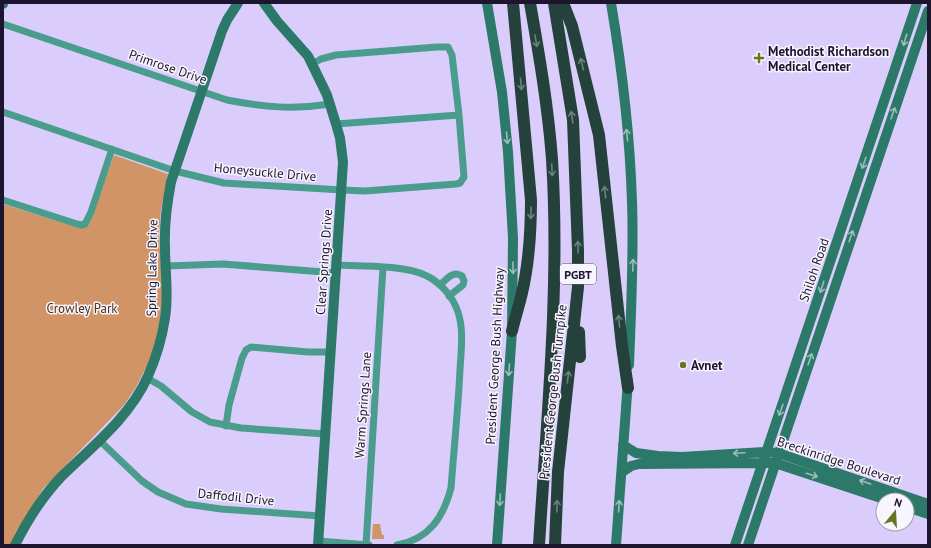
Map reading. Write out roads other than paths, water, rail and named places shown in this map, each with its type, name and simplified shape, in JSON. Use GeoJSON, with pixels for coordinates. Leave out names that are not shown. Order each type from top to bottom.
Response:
{"type":"FeatureCollection","features":[{"type":"Feature","properties":{"kind":"highway"},"geometry":{"type":"LineString","coordinates":[[512,331],[527,268],[531,207],[513,3]]}},
{"type":"Feature","properties":{"kind":"highway","name":"President George Bush Turnpike"},"geometry":{"type":"LineString","coordinates":[[530,3],[550,136],[554,221],[553,328],[539,545]]}},
{"type":"Feature","properties":{"kind":"highway","name":"President George Bush Turnpike"},"geometry":{"type":"LineString","coordinates":[[554,3],[573,120],[578,235],[578,287],[558,472],[555,545]]}},
{"type":"Feature","properties":{"kind":"highway"},"geometry":{"type":"LineString","coordinates":[[563,3],[572,26],[599,135],[628,388]]}},
{"type":"Feature","properties":{"kind":"highway"},"geometry":{"type":"LineString","coordinates":[[578,287],[580,357]]}},
{"type":"Feature","properties":{"kind":"main road","name":"Spring Lake Drive"},"geometry":{"type":"LineString","coordinates":[[15,545],[24,527],[42,500],[60,478],[99,440],[126,410],[147,378],[161,342],[165,317],[167,298],[165,245],[168,204],[175,170],[222,31],[238,3]]}},
{"type":"Feature","properties":{"kind":"main road","name":"Clear Springs Drive"},"geometry":{"type":"LineString","coordinates":[[264,3],[277,21],[308,56],[312,64],[330,104],[340,138],[343,162],[318,543]]}},
{"type":"Feature","properties":{"kind":"main road","name":"President George Bush Highway"},"geometry":{"type":"LineString","coordinates":[[487,3],[502,92],[508,152],[513,238],[512,331],[497,545]]}},
{"type":"Feature","properties":{"kind":"main road"},"geometry":{"type":"LineString","coordinates":[[611,3],[624,97],[632,201],[633,261],[628,388],[616,545]]}},
{"type":"Feature","properties":{"kind":"main road","name":"Shiloh Road"},"geometry":{"type":"LineString","coordinates":[[735,545],[917,3]]}},
{"type":"Feature","properties":{"kind":"main road","name":"Shiloh Road"},"geometry":{"type":"LineString","coordinates":[[748,545],[928,11]]}},
{"type":"Feature","properties":{"kind":"main road"},"geometry":{"type":"LineString","coordinates":[[900,56],[912,60]]}},
{"type":"Feature","properties":{"kind":"main road"},"geometry":{"type":"LineString","coordinates":[[851,199],[862,206]]}},
{"type":"Feature","properties":{"kind":"main road","name":"Breckinridge Boulevard"},"geometry":{"type":"LineString","coordinates":[[623,445],[636,454],[686,460]]}},
{"type":"Feature","properties":{"kind":"main road","name":"Breckinridge Boulevard"},"geometry":{"type":"LineString","coordinates":[[622,472],[631,466],[639,464],[686,460],[765,457],[777,458],[928,504]]}},
{"type":"Feature","properties":{"kind":"main road","name":"Breckinridge Boulevard"},"geometry":{"type":"LineString","coordinates":[[777,458],[875,495]]}},
{"type":"Feature","properties":{"kind":"main road"},"geometry":{"type":"LineString","coordinates":[[915,510],[928,514]]}},
{"type":"Feature","properties":{"kind":"street","name":"Primrose Drive"},"geometry":{"type":"LineString","coordinates":[[3,24],[228,100],[292,108],[330,104]]}},
{"type":"Feature","properties":{"kind":"street"},"geometry":{"type":"LineString","coordinates":[[312,64],[320,59],[345,54],[437,46],[448,47],[452,55],[459,115],[336,124]]}},
{"type":"Feature","properties":{"kind":"street","name":"Honeysuckle Drive"},"geometry":{"type":"LineString","coordinates":[[3,112],[175,170],[224,183],[364,191],[460,183],[463,180],[464,166],[459,115]]}},
{"type":"Feature","properties":{"kind":"street"},"geometry":{"type":"LineString","coordinates":[[3,200],[77,224],[85,224],[91,212],[112,149]]}},
{"type":"Feature","properties":{"kind":"street"},"geometry":{"type":"LineString","coordinates":[[166,266],[223,264],[336,269],[384,267],[414,271],[426,276],[440,285],[450,296],[458,312],[462,332],[457,420],[451,488],[443,511],[432,528],[420,536],[397,545]]}},
{"type":"Feature","properties":{"kind":"street","name":"Warm Springs Lane"},"geometry":{"type":"LineString","coordinates":[[366,545],[384,267]]}},
{"type":"Feature","properties":{"kind":"street"},"geometry":{"type":"LineString","coordinates":[[440,285],[454,274],[462,276],[464,281],[463,285],[450,296]]}},
{"type":"Feature","properties":{"kind":"street"},"geometry":{"type":"LineString","coordinates":[[226,426],[229,405],[242,358],[246,350],[251,347],[308,352],[331,352]]}},
{"type":"Feature","properties":{"kind":"street"},"geometry":{"type":"LineString","coordinates":[[147,378],[161,386],[202,419],[210,422],[241,428],[325,434]]}},
{"type":"Feature","properties":{"kind":"street","name":"Daffodil Drive"},"geometry":{"type":"LineString","coordinates":[[99,440],[142,481],[158,492],[186,504],[221,509],[320,516]]}},
{"type":"Feature","properties":{"kind":"street"},"geometry":{"type":"LineString","coordinates":[[318,543],[370,545]]}},
{"type":"Feature","properties":{"kind":"place","name":"Methodist Richardson Medical Center"},"geometry":{"type":"Point","coordinates":[759,58]}},
{"type":"Feature","properties":{"kind":"place","name":"Avnet"},"geometry":{"type":"Point","coordinates":[683,365]}},
{"type":"Feature","properties":{"kind":"park label","name":"Crowley Park"},"geometry":{"type":"Point","coordinates":[82,308]}}]}
